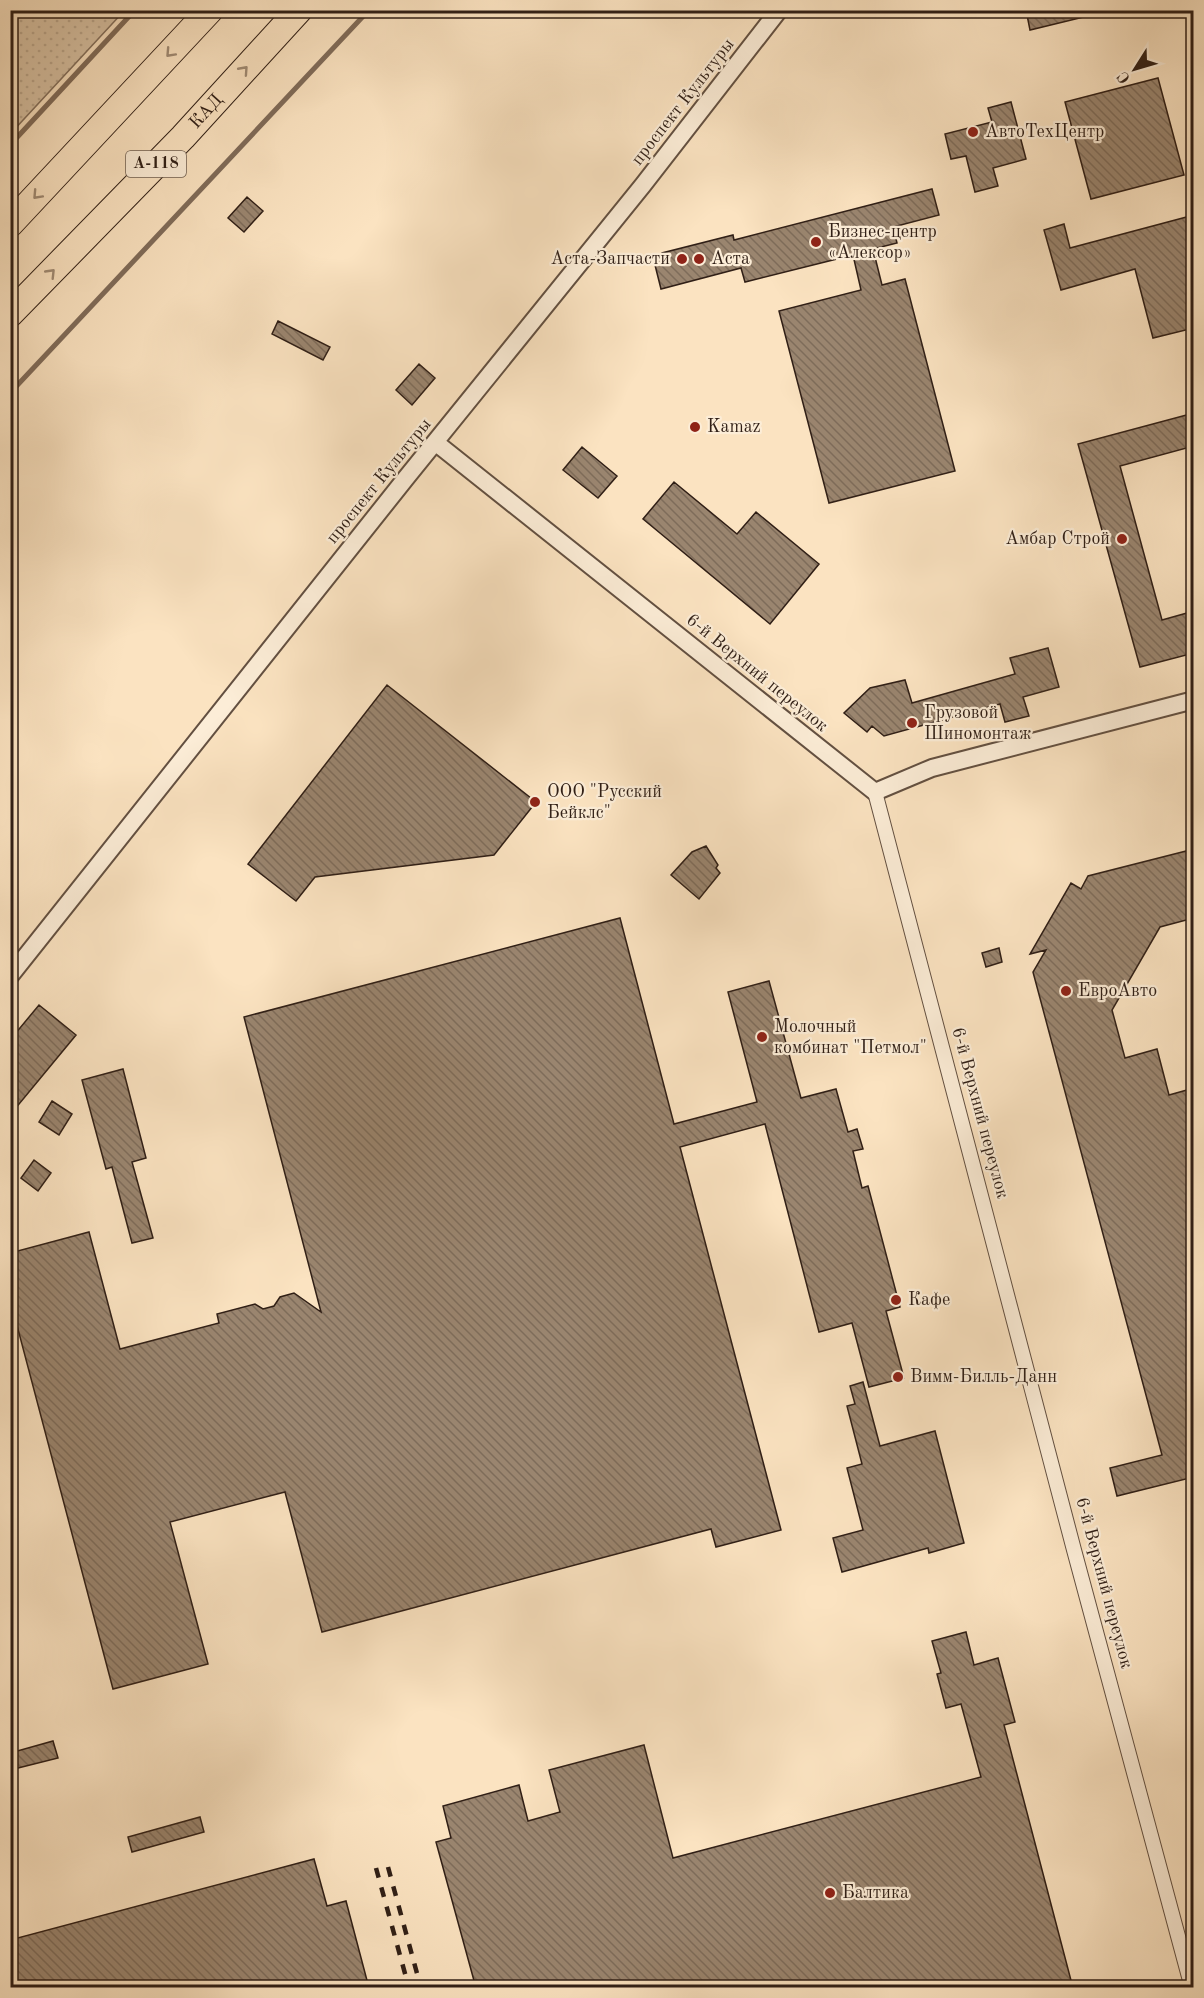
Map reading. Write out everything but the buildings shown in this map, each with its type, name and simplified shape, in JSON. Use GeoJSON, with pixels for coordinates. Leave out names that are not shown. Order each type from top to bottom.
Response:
{"type":"FeatureCollection","features":[{"type":"Feature","properties":{"kind":"highway"},"geometry":{"type":"LineString","coordinates":[[10,224],[210,10]]}},
{"type":"Feature","properties":{"kind":"highway","name":"КАД"},"geometry":{"type":"LineString","coordinates":[[10,314],[183,136],[298,10]]}},
{"type":"Feature","properties":{"kind":"street","name":"проспект Культуры"},"geometry":{"type":"LineString","coordinates":[[10,976],[435,442],[643,185],[779,10]]}},
{"type":"Feature","properties":{"kind":"street","name":"6-й Верхний переулок"},"geometry":{"type":"LineString","coordinates":[[435,442],[875,792],[1074,1550],[1192,1988]]}},
{"type":"Feature","properties":{"kind":"street"},"geometry":{"type":"LineString","coordinates":[[875,792],[932,768],[1194,700]]}},
{"type":"Feature","properties":{"kind":"shaded area"},"geometry":{"type":"Polygon","coordinates":[[[10,11],[124,11],[11,133],[10,11]]]}},
{"type":"Feature","properties":{"kind":"waterway"},"geometry":{"type":"LineString","coordinates":[[10,145],[135,10]]}},
{"type":"Feature","properties":{"kind":"waterway"},"geometry":{"type":"LineString","coordinates":[[10,393],[369,10]]}},
{"type":"Feature","properties":{"kind":"railway"},"geometry":{"type":"LineString","coordinates":[[388,1867],[421,1988]]}},
{"type":"Feature","properties":{"kind":"railway"},"geometry":{"type":"LineString","coordinates":[[376,1868],[409,1988]]}},
{"type":"Feature","properties":{"kind":"place","name":"АвтоТехЦентр"},"geometry":{"type":"Point","coordinates":[973,132]}},
{"type":"Feature","properties":{"kind":"place","name":"Бизнес-центр «Алексор»"},"geometry":{"type":"Point","coordinates":[816,242]}},
{"type":"Feature","properties":{"kind":"place","name":"Аста-Запчасти"},"geometry":{"type":"Point","coordinates":[682,259]}},
{"type":"Feature","properties":{"kind":"place","name":"Аста"},"geometry":{"type":"Point","coordinates":[699,259]}},
{"type":"Feature","properties":{"kind":"place","name":"Kamaz"},"geometry":{"type":"Point","coordinates":[695,427]}},
{"type":"Feature","properties":{"kind":"place","name":"Амбар Строй"},"geometry":{"type":"Point","coordinates":[1122,539]}},
{"type":"Feature","properties":{"kind":"place","name":"Грузовой Шиномонтаж"},"geometry":{"type":"Point","coordinates":[912,723]}},
{"type":"Feature","properties":{"kind":"place","name":"ООО \"Русский Бейклс\""},"geometry":{"type":"Point","coordinates":[535,802]}},
{"type":"Feature","properties":{"kind":"place","name":"ЕвроАвто"},"geometry":{"type":"Point","coordinates":[1066,991]}},
{"type":"Feature","properties":{"kind":"place","name":"Молочный комбинат \"Петмол\""},"geometry":{"type":"Point","coordinates":[762,1037]}},
{"type":"Feature","properties":{"kind":"place","name":"Кафе"},"geometry":{"type":"Point","coordinates":[896,1300]}},
{"type":"Feature","properties":{"kind":"place","name":"Вимм-Билль-Данн"},"geometry":{"type":"Point","coordinates":[898,1377]}},
{"type":"Feature","properties":{"kind":"place","name":"Балтика"},"geometry":{"type":"Point","coordinates":[830,1893]}}]}
